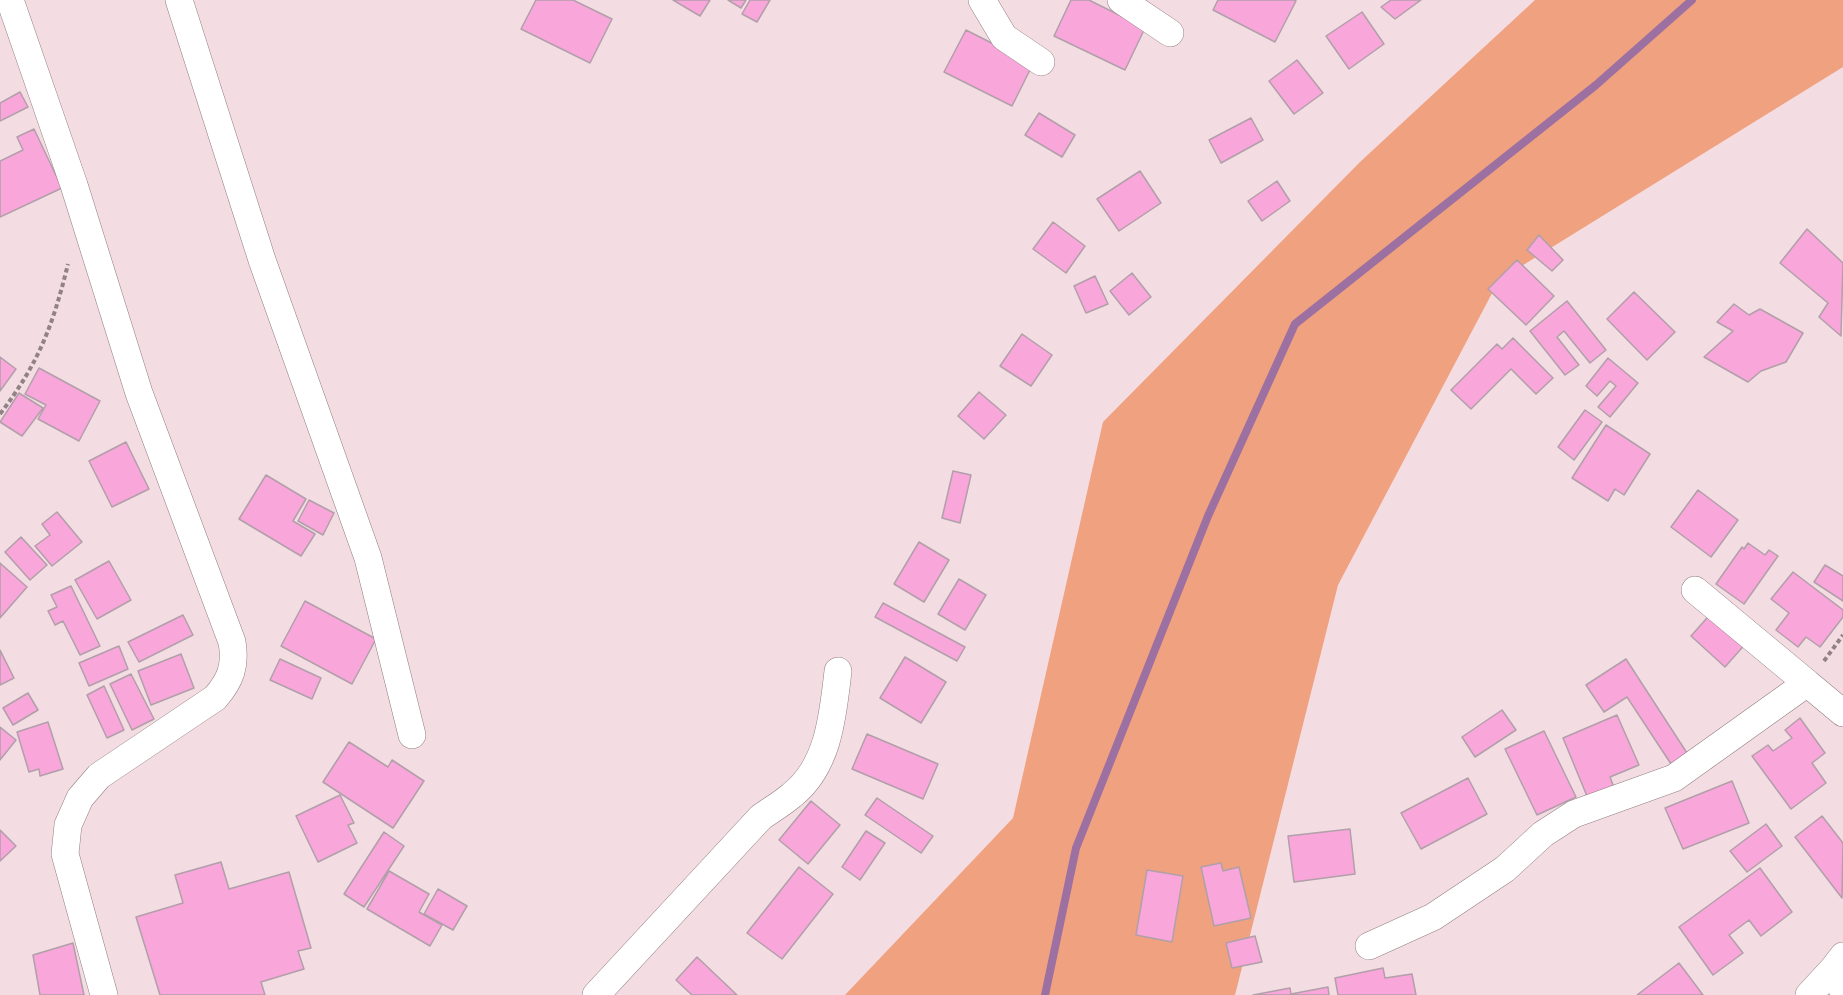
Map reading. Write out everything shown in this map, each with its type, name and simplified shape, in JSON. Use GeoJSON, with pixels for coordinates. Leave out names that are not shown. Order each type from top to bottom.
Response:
{"type":"FeatureCollection","features":[{"type":"Feature","properties":{"kind":"street"},"geometry":{"type":"LineString","coordinates":[[10,0],[74,185],[139,393],[232,642],[234,657],[232,672],[215,698],[99,776],[80,798],[68,825],[65,854],[104,995]]}},
{"type":"Feature","properties":{"kind":"street"},"geometry":{"type":"LineString","coordinates":[[179,0],[262,260],[368,558],[412,735]]}},
{"type":"Feature","properties":{"kind":"street"},"geometry":{"type":"LineString","coordinates":[[982,0],[1004,37],[1041,62]]}},
{"type":"Feature","properties":{"kind":"street"},"geometry":{"type":"LineString","coordinates":[[1121,0],[1170,33]]}},
{"type":"Feature","properties":{"kind":"street"},"geometry":{"type":"LineString","coordinates":[[1695,590],[1843,713]]}},
{"type":"Feature","properties":{"kind":"street"},"geometry":{"type":"LineString","coordinates":[[596,995],[761,817],[794,794],[811,775],[830,733],[838,671]]}},
{"type":"Feature","properties":{"kind":"street"},"geometry":{"type":"LineString","coordinates":[[1369,946],[1433,917],[1463,898],[1505,869],[1543,834],[1574,814],[1674,778],[1807,683]]}},
{"type":"Feature","properties":{"kind":"street"},"geometry":{"type":"LineString","coordinates":[[1809,995],[1840,972]]}},
{"type":"Feature","properties":{"kind":"path"},"geometry":{"type":"LineString","coordinates":[[0,414],[43,349],[54,321],[69,253]]}},
{"type":"Feature","properties":{"kind":"shaded area"},"geometry":{"type":"Polygon","coordinates":[[[1535,0],[1843,0],[1843,67],[1499,280],[1338,585],[1235,995],[845,995],[1013,818],[1103,422],[1360,162],[1535,0]]]}},
{"type":"Feature","properties":{"kind":"building"},"geometry":{"type":"Polygon","coordinates":[[[536,0],[573,0],[612,19],[590,63],[521,29],[536,0]]]}},
{"type":"Feature","properties":{"kind":"building"},"geometry":{"type":"Polygon","coordinates":[[[673,0],[710,0],[700,16],[673,0]]]}},
{"type":"Feature","properties":{"kind":"building"},"geometry":{"type":"Polygon","coordinates":[[[728,0],[746,0],[741,8],[728,0]]]}},
{"type":"Feature","properties":{"kind":"building"},"geometry":{"type":"Polygon","coordinates":[[[750,0],[770,0],[757,22],[742,14],[750,0]]]}},
{"type":"Feature","properties":{"kind":"building"},"geometry":{"type":"Polygon","coordinates":[[[1071,0],[1089,0],[1145,28],[1125,70],[1054,36],[1071,0]]]}},
{"type":"Feature","properties":{"kind":"building"},"geometry":{"type":"Polygon","coordinates":[[[1218,0],[1296,1],[1275,42],[1213,10],[1218,0]]]}},
{"type":"Feature","properties":{"kind":"building"},"geometry":{"type":"Polygon","coordinates":[[[1391,0],[1421,0],[1395,19],[1381,7],[1391,0]]]}},
{"type":"Feature","properties":{"kind":"building"},"geometry":{"type":"Polygon","coordinates":[[[1362,12],[1384,44],[1349,69],[1326,36],[1362,12]]]}},
{"type":"Feature","properties":{"kind":"building"},"geometry":{"type":"Polygon","coordinates":[[[966,30],[1033,64],[1012,106],[944,72],[966,30]]]}},
{"type":"Feature","properties":{"kind":"building"},"geometry":{"type":"Polygon","coordinates":[[[1297,60],[1323,93],[1294,114],[1269,81],[1297,60]]]}},
{"type":"Feature","properties":{"kind":"building"},"geometry":{"type":"Polygon","coordinates":[[[20,92],[28,107],[0,121],[0,103],[20,92]]]}},
{"type":"Feature","properties":{"kind":"building"},"geometry":{"type":"Polygon","coordinates":[[[1039,113],[1075,135],[1062,157],[1025,135],[1039,113]]]}},
{"type":"Feature","properties":{"kind":"building"},"geometry":{"type":"Polygon","coordinates":[[[1251,118],[1263,140],[1221,163],[1209,140],[1251,118]]]}},
{"type":"Feature","properties":{"kind":"building"},"geometry":{"type":"Polygon","coordinates":[[[34,129],[62,188],[0,217],[0,161],[23,150],[17,137],[34,129]]]}},
{"type":"Feature","properties":{"kind":"building"},"geometry":{"type":"Polygon","coordinates":[[[1140,171],[1161,203],[1119,231],[1097,199],[1140,171]]]}},
{"type":"Feature","properties":{"kind":"building"},"geometry":{"type":"Polygon","coordinates":[[[1277,181],[1290,201],[1262,221],[1248,201],[1277,181]]]}},
{"type":"Feature","properties":{"kind":"building"},"geometry":{"type":"Polygon","coordinates":[[[1053,222],[1085,246],[1066,273],[1033,249],[1053,222]]]}},
{"type":"Feature","properties":{"kind":"building"},"geometry":{"type":"Polygon","coordinates":[[[1807,229],[1843,263],[1841,336],[1819,317],[1828,303],[1780,263],[1807,229]]]}},
{"type":"Feature","properties":{"kind":"building"},"geometry":{"type":"Polygon","coordinates":[[[1539,235],[1563,260],[1552,271],[1527,250],[1539,235]]]}},
{"type":"Feature","properties":{"kind":"building"},"geometry":{"type":"Polygon","coordinates":[[[1517,260],[1554,296],[1526,325],[1488,289],[1517,260]]]}},
{"type":"Feature","properties":{"kind":"building"},"geometry":{"type":"Polygon","coordinates":[[[1132,273],[1151,297],[1129,315],[1110,291],[1132,273]]]}},
{"type":"Feature","properties":{"kind":"building"},"geometry":{"type":"Polygon","coordinates":[[[1095,276],[1108,304],[1086,313],[1074,286],[1095,276]]]}},
{"type":"Feature","properties":{"kind":"building"},"geometry":{"type":"Polygon","coordinates":[[[1634,292],[1675,332],[1647,360],[1607,319],[1634,292]]]}},
{"type":"Feature","properties":{"kind":"building"},"geometry":{"type":"Polygon","coordinates":[[[1567,301],[1606,350],[1590,363],[1564,331],[1557,337],[1579,365],[1565,375],[1530,331],[1567,301]]]}},
{"type":"Feature","properties":{"kind":"building"},"geometry":{"type":"Polygon","coordinates":[[[1734,304],[1749,315],[1760,309],[1803,333],[1786,362],[1761,371],[1748,382],[1704,357],[1733,331],[1717,322],[1734,304]]]}},
{"type":"Feature","properties":{"kind":"building"},"geometry":{"type":"Polygon","coordinates":[[[1022,334],[1052,355],[1031,386],[1000,366],[1022,334]]]}},
{"type":"Feature","properties":{"kind":"building"},"geometry":{"type":"Polygon","coordinates":[[[1513,338],[1553,378],[1536,394],[1511,369],[1471,409],[1451,390],[1497,344],[1502,349],[1513,338]]]}},
{"type":"Feature","properties":{"kind":"building"},"geometry":{"type":"Polygon","coordinates":[[[0,357],[16,369],[0,391],[0,357]]]}},
{"type":"Feature","properties":{"kind":"building"},"geometry":{"type":"Polygon","coordinates":[[[1608,358],[1638,383],[1610,417],[1598,407],[1616,386],[1610,381],[1597,396],[1586,386],[1608,358]]]}},
{"type":"Feature","properties":{"kind":"building"},"geometry":{"type":"Polygon","coordinates":[[[39,368],[100,401],[79,441],[38,419],[46,405],[25,394],[39,368]]]}},
{"type":"Feature","properties":{"kind":"building"},"geometry":{"type":"Polygon","coordinates":[[[979,392],[1006,415],[984,439],[958,416],[979,392]]]}},
{"type":"Feature","properties":{"kind":"building"},"geometry":{"type":"Polygon","coordinates":[[[19,393],[43,408],[22,436],[0,422],[19,393]]]}},
{"type":"Feature","properties":{"kind":"building"},"geometry":{"type":"Polygon","coordinates":[[[1585,410],[1602,422],[1574,460],[1558,447],[1585,410]]]}},
{"type":"Feature","properties":{"kind":"building"},"geometry":{"type":"Polygon","coordinates":[[[1606,425],[1650,454],[1624,495],[1615,489],[1608,501],[1572,478],[1606,425]]]}},
{"type":"Feature","properties":{"kind":"building"},"geometry":{"type":"Polygon","coordinates":[[[126,442],[149,489],[112,507],[89,461],[126,442]]]}},
{"type":"Feature","properties":{"kind":"building"},"geometry":{"type":"Polygon","coordinates":[[[953,471],[971,475],[960,523],[942,518],[953,471]]]}},
{"type":"Feature","properties":{"kind":"building"},"geometry":{"type":"Polygon","coordinates":[[[266,475],[306,499],[293,521],[315,534],[301,556],[239,519],[266,475]]]}},
{"type":"Feature","properties":{"kind":"building"},"geometry":{"type":"Polygon","coordinates":[[[1698,490],[1738,520],[1711,557],[1671,527],[1698,490]]]}},
{"type":"Feature","properties":{"kind":"building"},"geometry":{"type":"Polygon","coordinates":[[[309,500],[334,513],[323,535],[298,521],[309,500]]]}},
{"type":"Feature","properties":{"kind":"building"},"geometry":{"type":"Polygon","coordinates":[[[57,512],[82,542],[52,566],[35,546],[50,535],[42,524],[57,512]]]}},
{"type":"Feature","properties":{"kind":"building"},"geometry":{"type":"Polygon","coordinates":[[[21,537],[47,565],[30,580],[5,552],[21,537]]]}},
{"type":"Feature","properties":{"kind":"building"},"geometry":{"type":"Polygon","coordinates":[[[919,542],[949,560],[924,602],[894,584],[919,542]]]}},
{"type":"Feature","properties":{"kind":"building"},"geometry":{"type":"Polygon","coordinates":[[[1748,543],[1765,555],[1769,550],[1778,556],[1744,604],[1716,584],[1742,547],[1744,549],[1748,543]]]}},
{"type":"Feature","properties":{"kind":"building"},"geometry":{"type":"Polygon","coordinates":[[[109,561],[131,600],[97,619],[75,580],[109,561]]]}},
{"type":"Feature","properties":{"kind":"building"},"geometry":{"type":"Polygon","coordinates":[[[0,563],[27,587],[0,618],[0,563]]]}},
{"type":"Feature","properties":{"kind":"building"},"geometry":{"type":"Polygon","coordinates":[[[1825,565],[1843,576],[1843,601],[1814,582],[1825,565]]]}},
{"type":"Feature","properties":{"kind":"building"},"geometry":{"type":"Polygon","coordinates":[[[1793,572],[1843,610],[1843,617],[1820,647],[1806,637],[1798,647],[1776,630],[1789,613],[1771,599],[1793,572]]]}},
{"type":"Feature","properties":{"kind":"building"},"geometry":{"type":"Polygon","coordinates":[[[959,579],[986,595],[965,630],[938,614],[959,579]]]}},
{"type":"Feature","properties":{"kind":"building"},"geometry":{"type":"Polygon","coordinates":[[[71,586],[100,646],[80,655],[63,621],[55,625],[48,611],[57,607],[51,595],[71,586]]]}},
{"type":"Feature","properties":{"kind":"building"},"geometry":{"type":"Polygon","coordinates":[[[305,601],[376,639],[352,684],[281,646],[305,601]]]}},
{"type":"Feature","properties":{"kind":"building"},"geometry":{"type":"Polygon","coordinates":[[[883,603],[965,647],[957,661],[875,617],[883,603]]]}},
{"type":"Feature","properties":{"kind":"building"},"geometry":{"type":"Polygon","coordinates":[[[1714,610],[1748,641],[1725,667],[1691,636],[1714,610]]]}},
{"type":"Feature","properties":{"kind":"building"},"geometry":{"type":"Polygon","coordinates":[[[183,615],[193,635],[139,662],[128,642],[183,615]]]}},
{"type":"Feature","properties":{"kind":"building"},"geometry":{"type":"Polygon","coordinates":[[[119,646],[128,669],[89,686],[79,663],[119,646]]]}},
{"type":"Feature","properties":{"kind":"building"},"geometry":{"type":"Polygon","coordinates":[[[0,650],[14,678],[0,685],[0,650]]]}},
{"type":"Feature","properties":{"kind":"building"},"geometry":{"type":"Polygon","coordinates":[[[181,654],[194,688],[151,705],[138,671],[181,654]]]}},
{"type":"Feature","properties":{"kind":"building"},"geometry":{"type":"Polygon","coordinates":[[[905,657],[946,682],[921,723],[880,698],[905,657]]]}},
{"type":"Feature","properties":{"kind":"building"},"geometry":{"type":"Polygon","coordinates":[[[280,659],[321,678],[312,699],[270,680],[280,659]]]}},
{"type":"Feature","properties":{"kind":"building"},"geometry":{"type":"Polygon","coordinates":[[[1626,659],[1687,753],[1671,764],[1627,697],[1604,712],[1586,685],[1626,659]]]}},
{"type":"Feature","properties":{"kind":"building"},"geometry":{"type":"Polygon","coordinates":[[[131,674],[154,719],[132,730],[110,684],[131,674]]]}},
{"type":"Feature","properties":{"kind":"building"},"geometry":{"type":"Polygon","coordinates":[[[104,686],[124,730],[107,738],[87,695],[104,686]]]}},
{"type":"Feature","properties":{"kind":"building"},"geometry":{"type":"Polygon","coordinates":[[[28,693],[38,710],[13,725],[3,708],[28,693]]]}},
{"type":"Feature","properties":{"kind":"building"},"geometry":{"type":"Polygon","coordinates":[[[1502,710],[1516,730],[1475,757],[1462,737],[1502,710]]]}},
{"type":"Feature","properties":{"kind":"building"},"geometry":{"type":"Polygon","coordinates":[[[1617,715],[1639,765],[1610,777],[1615,790],[1589,801],[1563,738],[1617,715]]]}},
{"type":"Feature","properties":{"kind":"building"},"geometry":{"type":"Polygon","coordinates":[[[1800,718],[1825,753],[1812,763],[1826,783],[1791,809],[1752,756],[1768,745],[1773,751],[1792,738],[1785,730],[1800,718]]]}},
{"type":"Feature","properties":{"kind":"building"},"geometry":{"type":"Polygon","coordinates":[[[48,722],[63,769],[40,776],[39,769],[29,772],[17,732],[48,722]]]}},
{"type":"Feature","properties":{"kind":"building"},"geometry":{"type":"Polygon","coordinates":[[[0,727],[16,740],[0,760],[0,727]]]}},
{"type":"Feature","properties":{"kind":"building"},"geometry":{"type":"Polygon","coordinates":[[[1544,731],[1576,797],[1537,815],[1505,749],[1544,731]]]}},
{"type":"Feature","properties":{"kind":"building"},"geometry":{"type":"Polygon","coordinates":[[[867,734],[938,764],[923,799],[852,769],[867,734]]]}},
{"type":"Feature","properties":{"kind":"building"},"geometry":{"type":"Polygon","coordinates":[[[349,742],[388,767],[392,760],[424,781],[393,828],[323,782],[349,742]]]}},
{"type":"Feature","properties":{"kind":"building"},"geometry":{"type":"Polygon","coordinates":[[[1468,778],[1487,814],[1421,849],[1401,813],[1468,778]]]}},
{"type":"Feature","properties":{"kind":"building"},"geometry":{"type":"Polygon","coordinates":[[[1732,781],[1749,823],[1683,849],[1665,808],[1732,781]]]}},
{"type":"Feature","properties":{"kind":"building"},"geometry":{"type":"Polygon","coordinates":[[[340,795],[354,823],[348,825],[357,843],[318,862],[296,816],[340,795]]]}},
{"type":"Feature","properties":{"kind":"building"},"geometry":{"type":"Polygon","coordinates":[[[877,798],[933,836],[921,853],[865,815],[877,798]]]}},
{"type":"Feature","properties":{"kind":"building"},"geometry":{"type":"Polygon","coordinates":[[[811,801],[840,825],[808,864],[779,840],[811,801]]]}},
{"type":"Feature","properties":{"kind":"building"},"geometry":{"type":"Polygon","coordinates":[[[1822,816],[1843,843],[1842,898],[1795,837],[1822,816]]]}},
{"type":"Feature","properties":{"kind":"building"},"geometry":{"type":"Polygon","coordinates":[[[1766,824],[1782,846],[1747,872],[1730,851],[1766,824]]]}},
{"type":"Feature","properties":{"kind":"building"},"geometry":{"type":"Polygon","coordinates":[[[1350,829],[1355,874],[1294,882],[1288,836],[1350,829]]]}},
{"type":"Feature","properties":{"kind":"building"},"geometry":{"type":"Polygon","coordinates":[[[0,830],[16,846],[0,861],[0,830]]]}},
{"type":"Feature","properties":{"kind":"building"},"geometry":{"type":"Polygon","coordinates":[[[866,831],[885,843],[860,880],[842,867],[866,831]]]}},
{"type":"Feature","properties":{"kind":"building"},"geometry":{"type":"Polygon","coordinates":[[[384,832],[404,846],[364,907],[344,894],[384,832]]]}},
{"type":"Feature","properties":{"kind":"building"},"geometry":{"type":"Polygon","coordinates":[[[221,862],[229,889],[289,872],[311,948],[298,951],[304,969],[261,982],[265,995],[160,995],[136,917],[183,903],[175,875],[221,862]]]}},
{"type":"Feature","properties":{"kind":"building"},"geometry":{"type":"Polygon","coordinates":[[[1221,863],[1223,871],[1239,867],[1251,918],[1214,926],[1201,867],[1221,863]]]}},
{"type":"Feature","properties":{"kind":"building"},"geometry":{"type":"Polygon","coordinates":[[[799,867],[833,894],[782,959],[747,933],[799,867]]]}},
{"type":"Feature","properties":{"kind":"building"},"geometry":{"type":"Polygon","coordinates":[[[1760,868],[1792,912],[1761,936],[1749,920],[1729,935],[1743,953],[1713,975],[1679,927],[1760,868]]]}},
{"type":"Feature","properties":{"kind":"building"},"geometry":{"type":"Polygon","coordinates":[[[1147,870],[1183,876],[1172,942],[1136,935],[1147,870]]]}},
{"type":"Feature","properties":{"kind":"building"},"geometry":{"type":"Polygon","coordinates":[[[389,871],[429,894],[419,912],[442,925],[430,946],[367,909],[389,871]]]}},
{"type":"Feature","properties":{"kind":"building"},"geometry":{"type":"Polygon","coordinates":[[[438,889],[467,906],[453,930],[424,914],[438,889]]]}},
{"type":"Feature","properties":{"kind":"building"},"geometry":{"type":"Polygon","coordinates":[[[1255,936],[1262,962],[1232,968],[1226,943],[1255,936]]]}},
{"type":"Feature","properties":{"kind":"building"},"geometry":{"type":"Polygon","coordinates":[[[73,943],[84,995],[40,995],[33,955],[73,943]]]}},
{"type":"Feature","properties":{"kind":"building"},"geometry":{"type":"Polygon","coordinates":[[[697,957],[737,995],[692,995],[676,980],[697,957]]]}},
{"type":"Feature","properties":{"kind":"building"},"geometry":{"type":"Polygon","coordinates":[[[1679,963],[1703,995],[1637,995],[1679,963]]]}},
{"type":"Feature","properties":{"kind":"building"},"geometry":{"type":"Polygon","coordinates":[[[1383,968],[1385,978],[1412,974],[1416,995],[1338,995],[1335,978],[1383,968]]]}},
{"type":"Feature","properties":{"kind":"building"},"geometry":{"type":"Polygon","coordinates":[[[1328,987],[1329,995],[1253,995],[1290,988],[1291,994],[1328,987]]]}},
{"type":"Feature","properties":{"kind":"waterway"},"geometry":{"type":"LineString","coordinates":[[1045,995],[1076,848],[1208,516],[1295,324],[1596,85],[1692,0]]}}]}
